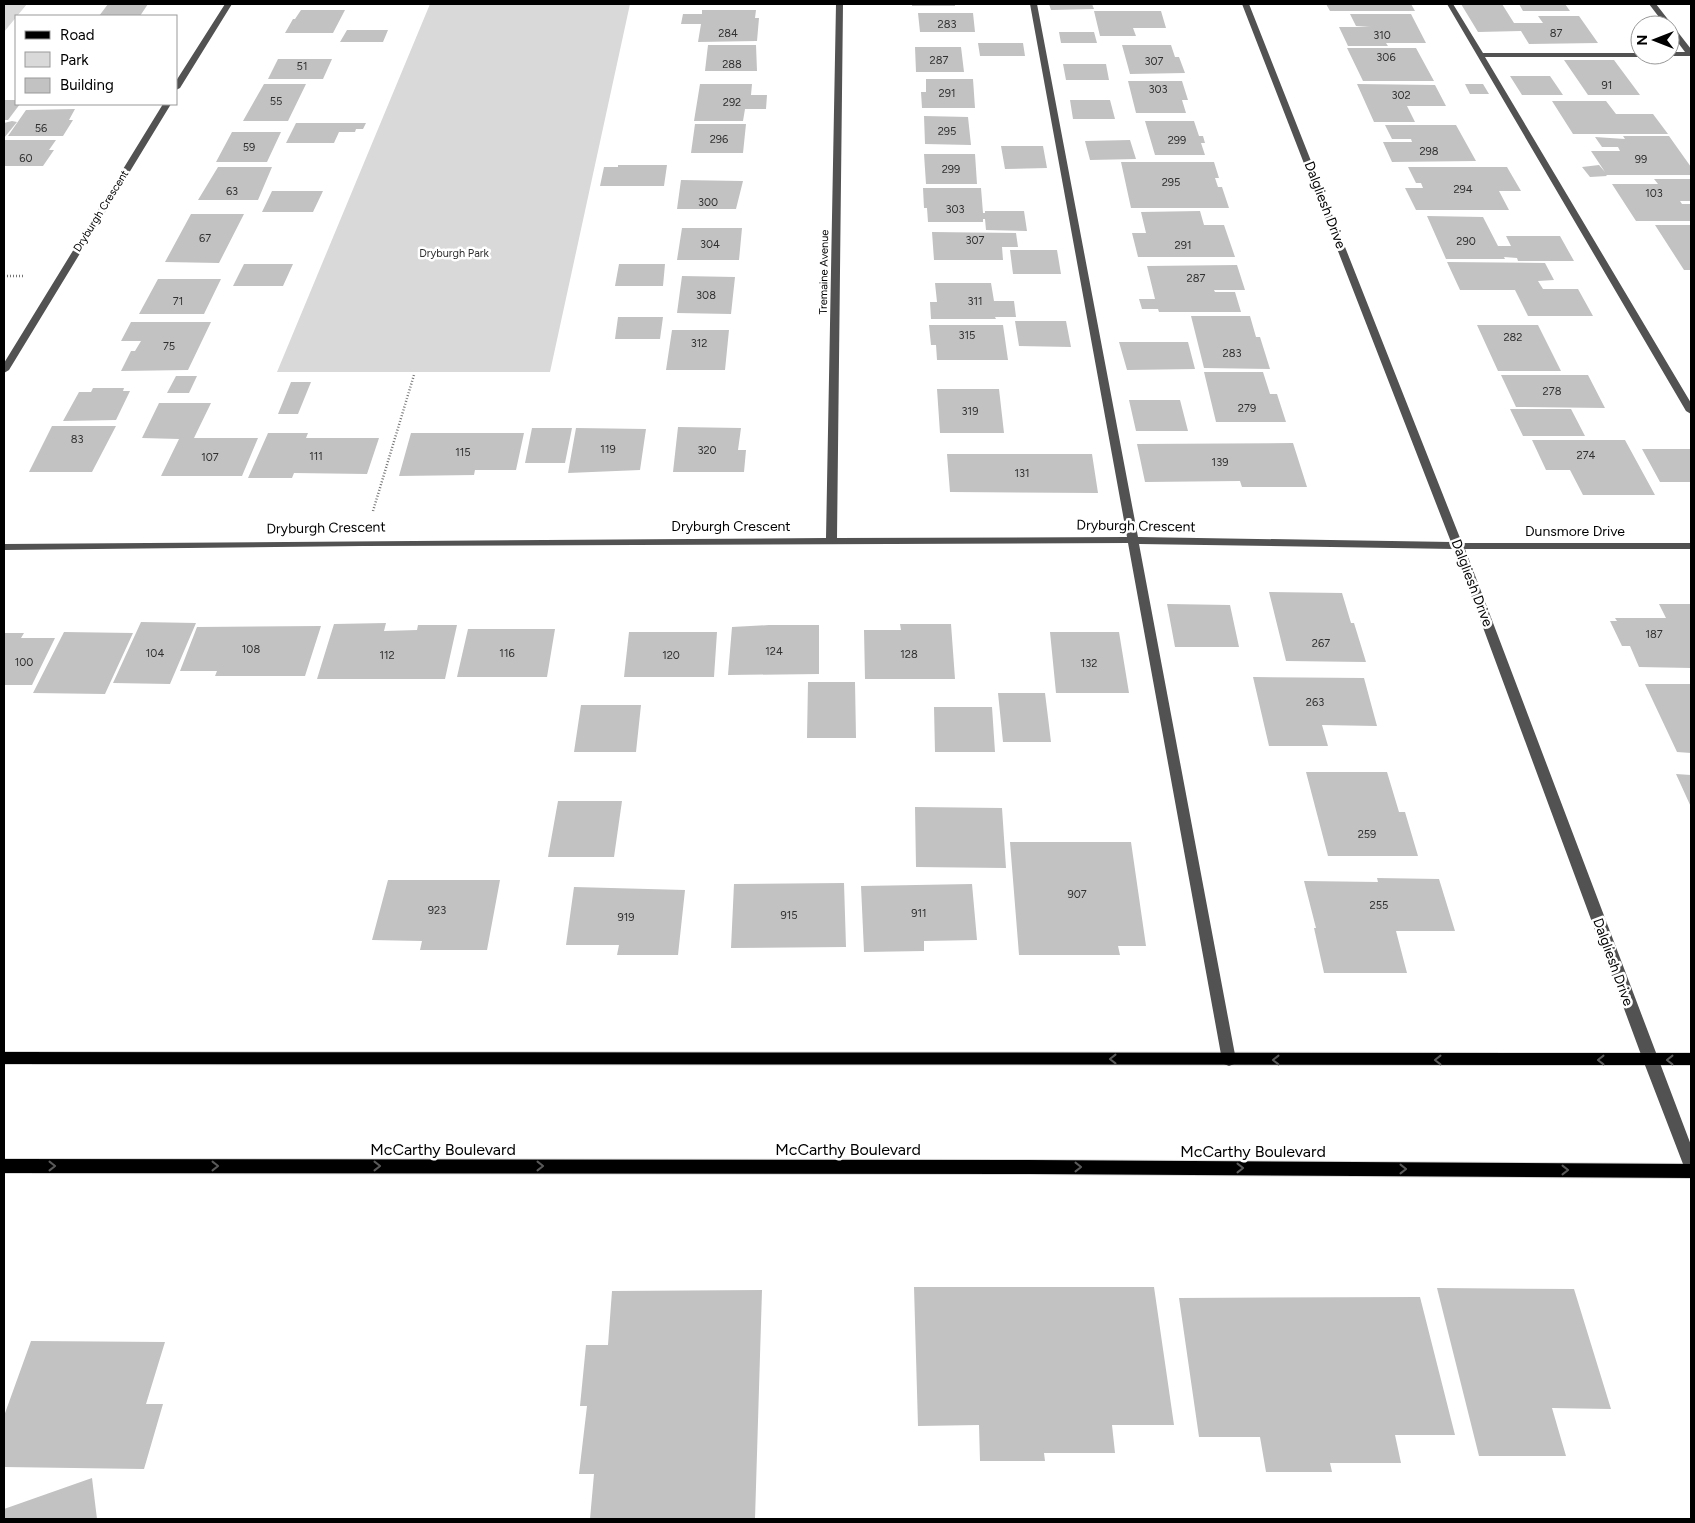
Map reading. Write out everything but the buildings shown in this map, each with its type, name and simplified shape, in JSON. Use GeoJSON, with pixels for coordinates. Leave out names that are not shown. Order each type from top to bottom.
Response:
{"type":"FeatureCollection","features":[{"type":"Feature","properties":{"kind":"main road"},"geometry":{"type":"LineString","coordinates":[[4,1058],[1691,1060]]}},
{"type":"Feature","properties":{"kind":"main road","name":"McCarthy Boulevard"},"geometry":{"type":"LineString","coordinates":[[4,1166],[1029,1167],[1691,1171]]}},
{"type":"Feature","properties":{"kind":"street"},"geometry":{"type":"LineString","coordinates":[[178,85],[228,4]]}},
{"type":"Feature","properties":{"kind":"street","name":"Tremaine Avenue"},"geometry":{"type":"LineString","coordinates":[[831,540],[839,4]]}},
{"type":"Feature","properties":{"kind":"street"},"geometry":{"type":"LineString","coordinates":[[1034,4],[1229,1060]]}},
{"type":"Feature","properties":{"kind":"street","name":"Dalgliesh Drive"},"geometry":{"type":"LineString","coordinates":[[1246,4],[1458,546],[1650,1060],[1691,1164]]}},
{"type":"Feature","properties":{"kind":"street"},"geometry":{"type":"LineString","coordinates":[[1450,4],[1691,411]]}},
{"type":"Feature","properties":{"kind":"street"},"geometry":{"type":"LineString","coordinates":[[1652,4],[1660,15]]}},
{"type":"Feature","properties":{"kind":"street"},"geometry":{"type":"LineString","coordinates":[[1680,40],[1691,54]]}},
{"type":"Feature","properties":{"kind":"street"},"geometry":{"type":"LineString","coordinates":[[1481,55],[1630,55]]}},
{"type":"Feature","properties":{"kind":"street","name":"Dryburgh Crescent"},"geometry":{"type":"LineString","coordinates":[[4,370],[166,105]]}},
{"type":"Feature","properties":{"kind":"street","name":"Dryburgh Crescent"},"geometry":{"type":"LineString","coordinates":[[4,547],[831,540],[1132,540],[1458,546]]}},
{"type":"Feature","properties":{"kind":"street","name":"Dunsmore Drive"},"geometry":{"type":"LineString","coordinates":[[1458,546],[1691,546]]}},
{"type":"Feature","properties":{"kind":"path"},"geometry":{"type":"LineString","coordinates":[[363,543],[414,375]]}},
{"type":"Feature","properties":{"kind":"green space"},"geometry":{"type":"Polygon","coordinates":[[[4,4],[27,4],[18,15],[15,15],[15,19],[4,32],[4,4]]]}},
{"type":"Feature","properties":{"kind":"green space","name":"Dryburgh Park"},"geometry":{"type":"Polygon","coordinates":[[[430,4],[630,4],[550,372],[277,372],[430,4]]]}}]}
